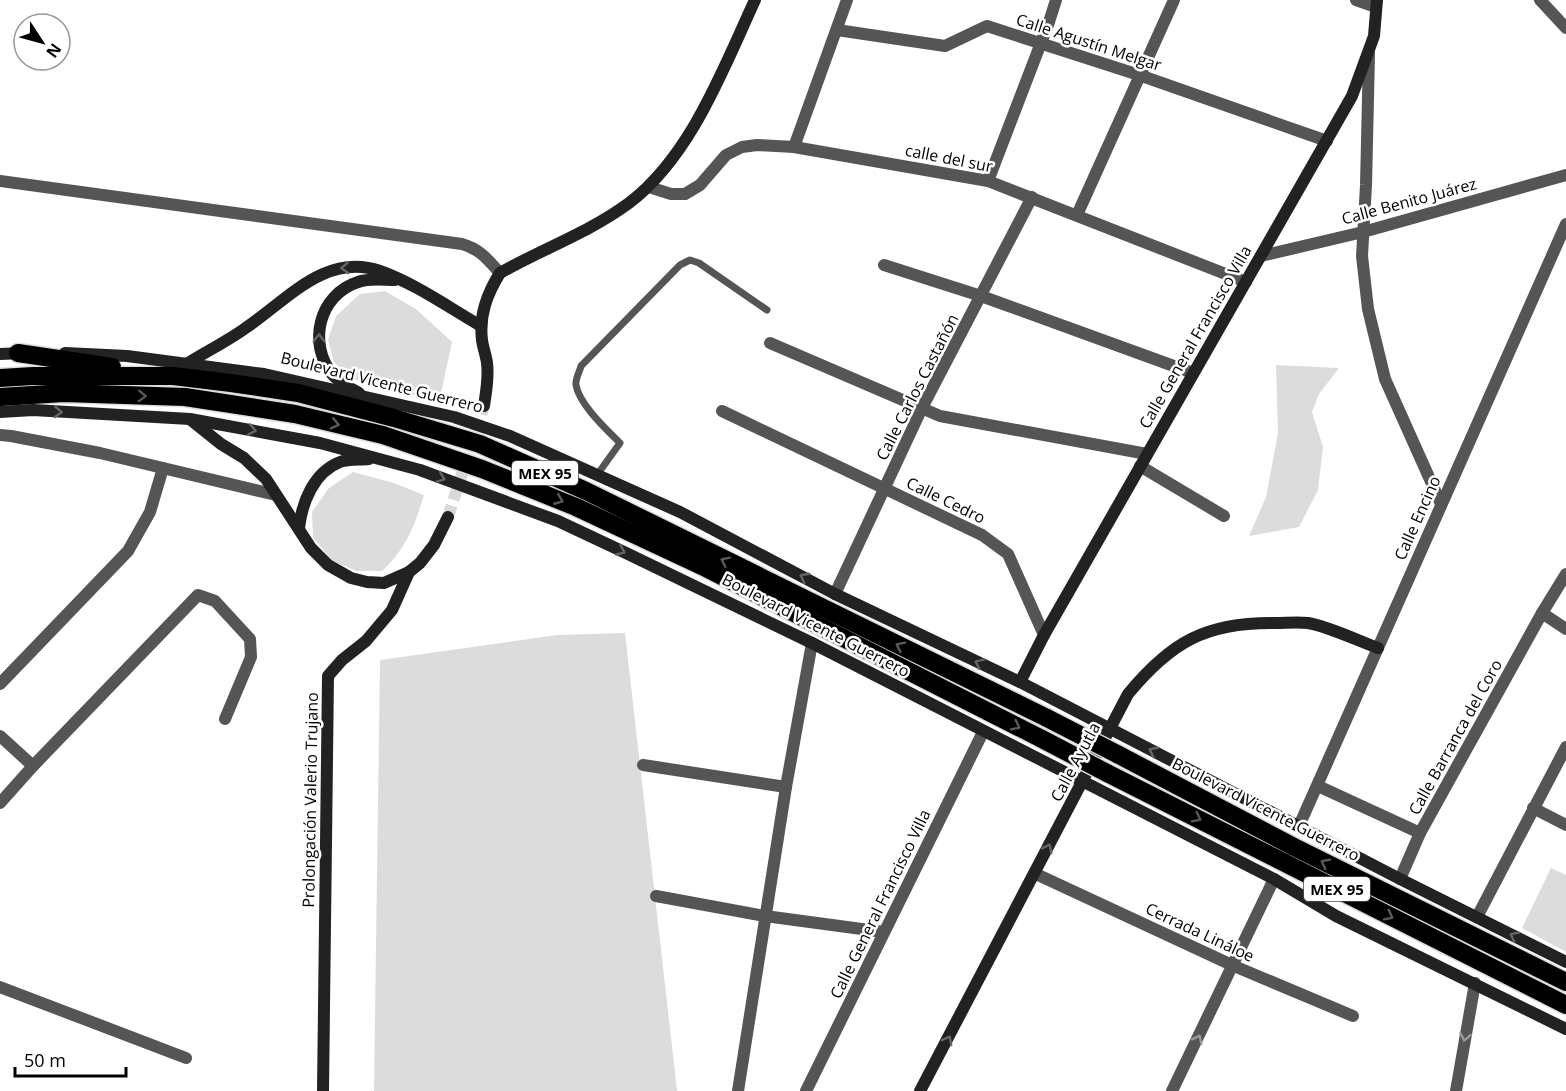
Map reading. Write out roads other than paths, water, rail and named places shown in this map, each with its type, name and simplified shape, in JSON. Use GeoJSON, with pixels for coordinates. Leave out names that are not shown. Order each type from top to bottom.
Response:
{"type":"FeatureCollection","features":[{"type":"Feature","properties":{"kind":"highway"},"geometry":{"type":"LineString","coordinates":[[9,354],[173,376]]}},
{"type":"Feature","properties":{"kind":"highway","name":"Boulevard Vicente Guerrero"},"geometry":{"type":"LineString","coordinates":[[0,378],[173,376],[298,393],[394,418],[480,444],[586,491],[1047,718],[1294,847],[1566,982]]}},
{"type":"Feature","properties":{"kind":"highway","name":"Boulevard Vicente Guerrero"},"geometry":{"type":"LineString","coordinates":[[0,397],[64,393],[185,397],[295,414],[394,439],[482,469],[576,507],[702,566],[1566,1005]]}},
{"type":"Feature","properties":{"kind":"main road"},"geometry":{"type":"LineString","coordinates":[[484,406],[488,384],[481,326],[483,308],[491,287],[500,273],[626,205],[649,188],[681,149],[716,84],[755,0]]}},
{"type":"Feature","properties":{"kind":"main road","name":"Calle General Francisco Villa"},"geometry":{"type":"LineString","coordinates":[[1020,682],[1044,635],[1352,96],[1374,36],[1376,4]]}},
{"type":"Feature","properties":{"kind":"main road"},"geometry":{"type":"LineString","coordinates":[[188,363],[248,327],[301,286],[337,267],[378,270],[401,280],[481,326]]}},
{"type":"Feature","properties":{"kind":"main road"},"geometry":{"type":"LineString","coordinates":[[365,397],[334,377],[322,360],[319,347],[321,318],[330,300],[358,282],[401,280]]}},
{"type":"Feature","properties":{"kind":"main road","name":"Boulevard Vicente Guerrero"},"geometry":{"type":"LineString","coordinates":[[9,354],[127,356],[264,374],[454,417],[510,436],[680,512],[835,594],[1020,682],[1400,879],[1566,962]]}},
{"type":"Feature","properties":{"kind":"main road","name":"Boulevard Vicente Guerrero"},"geometry":{"type":"LineString","coordinates":[[0,412],[33,410],[190,419],[320,443],[420,470],[558,521],[812,643],[1081,783],[1274,879],[1336,916],[1566,1029]]}},
{"type":"Feature","properties":{"kind":"main road"},"geometry":{"type":"LineString","coordinates":[[190,419],[221,444],[244,458],[266,479],[320,559],[351,579],[384,584],[409,572]]}},
{"type":"Feature","properties":{"kind":"main road"},"geometry":{"type":"LineString","coordinates":[[298,528],[301,510],[307,495],[326,472],[340,462],[376,458]]}},
{"type":"Feature","properties":{"kind":"main road","name":"Prolongación Valerio Trujano"},"geometry":{"type":"LineString","coordinates":[[323,1091],[328,676],[342,660],[366,641],[392,610],[409,572],[420,563],[434,545],[448,517]]}},
{"type":"Feature","properties":{"kind":"main road","name":"Calle Ayutla"},"geometry":{"type":"LineString","coordinates":[[920,1091],[1128,694],[1150,667],[1174,648],[1211,630],[1256,622],[1309,623],[1378,648]]}},
{"type":"Feature","properties":{"kind":"street"},"geometry":{"type":"LineString","coordinates":[[794,147],[847,0]]}},
{"type":"Feature","properties":{"kind":"street"},"geometry":{"type":"LineString","coordinates":[[988,181],[1056,0]]}},
{"type":"Feature","properties":{"kind":"street"},"geometry":{"type":"LineString","coordinates":[[1077,215],[1174,0]]}},
{"type":"Feature","properties":{"kind":"street"},"geometry":{"type":"LineString","coordinates":[[1356,0],[1376,4]]}},
{"type":"Feature","properties":{"kind":"street"},"geometry":{"type":"LineString","coordinates":[[1540,0],[1566,28]]}},
{"type":"Feature","properties":{"kind":"street","name":"Calle Agustín Melgar"},"geometry":{"type":"LineString","coordinates":[[837,30],[945,46],[987,26],[1139,75],[1327,141]]}},
{"type":"Feature","properties":{"kind":"street"},"geometry":{"type":"LineString","coordinates":[[1369,50],[1362,255],[1368,309],[1385,379],[1441,504]]}},
{"type":"Feature","properties":{"kind":"street","name":"calle del sur"},"geometry":{"type":"LineString","coordinates":[[649,188],[671,194],[685,194],[700,185],[726,155],[742,147],[757,145],[794,147],[988,181],[1246,282]]}},
{"type":"Feature","properties":{"kind":"street","name":"Calle Benito Juárez"},"geometry":{"type":"LineString","coordinates":[[1261,256],[1363,232],[1566,175]]}},
{"type":"Feature","properties":{"kind":"street"},"geometry":{"type":"LineString","coordinates":[[0,181],[462,244],[483,254],[500,273]]}},
{"type":"Feature","properties":{"kind":"street","name":"Calle Carlos Castañón"},"geometry":{"type":"LineString","coordinates":[[835,594],[922,408],[1032,197]]}},
{"type":"Feature","properties":{"kind":"street","name":"Calle Encino"},"geometry":{"type":"LineString","coordinates":[[1299,826],[1566,224]]}},
{"type":"Feature","properties":{"kind":"street"},"geometry":{"type":"LineString","coordinates":[[884,265],[981,296],[1193,373]]}},
{"type":"Feature","properties":{"kind":"street"},"geometry":{"type":"LineString","coordinates":[[770,343],[940,416],[1147,454]]}},
{"type":"Feature","properties":{"kind":"street","name":"Calle Cedro"},"geometry":{"type":"LineString","coordinates":[[722,411],[982,535],[1008,554],[1044,635]]}},
{"type":"Feature","properties":{"kind":"street"},"geometry":{"type":"LineString","coordinates":[[0,435],[12,435],[78,449],[276,495]]}},
{"type":"Feature","properties":{"kind":"street"},"geometry":{"type":"LineString","coordinates":[[1140,466],[1224,516]]}},
{"type":"Feature","properties":{"kind":"street"},"geometry":{"type":"LineString","coordinates":[[0,684],[128,551],[150,513],[163,468]]}},
{"type":"Feature","properties":{"kind":"street","name":"Calle Barranca del Coro"},"geometry":{"type":"LineString","coordinates":[[1400,879],[1420,833],[1566,574]]}},
{"type":"Feature","properties":{"kind":"street"},"geometry":{"type":"LineString","coordinates":[[0,803],[198,595],[215,601],[250,639],[251,657],[225,718]]}},
{"type":"Feature","properties":{"kind":"street"},"geometry":{"type":"LineString","coordinates":[[1542,613],[1566,629]]}},
{"type":"Feature","properties":{"kind":"street"},"geometry":{"type":"LineString","coordinates":[[738,1091],[786,787],[812,643]]}},
{"type":"Feature","properties":{"kind":"street","name":"Calle General Francisco Villa"},"geometry":{"type":"LineString","coordinates":[[806,1091],[983,732]]}},
{"type":"Feature","properties":{"kind":"street"},"geometry":{"type":"LineString","coordinates":[[0,736],[33,766]]}},
{"type":"Feature","properties":{"kind":"street"},"geometry":{"type":"LineString","coordinates":[[1477,917],[1566,747]]}},
{"type":"Feature","properties":{"kind":"street"},"geometry":{"type":"LineString","coordinates":[[643,765],[786,787]]}},
{"type":"Feature","properties":{"kind":"street"},"geometry":{"type":"LineString","coordinates":[[1318,786],[1420,833]]}},
{"type":"Feature","properties":{"kind":"street"},"geometry":{"type":"LineString","coordinates":[[1533,808],[1566,825]]}},
{"type":"Feature","properties":{"kind":"street","name":"Cerrada Lináloe"},"geometry":{"type":"LineString","coordinates":[[1036,873],[1234,966],[1353,1016]]}},
{"type":"Feature","properties":{"kind":"street"},"geometry":{"type":"LineString","coordinates":[[1172,1091],[1274,879]]}},
{"type":"Feature","properties":{"kind":"street"},"geometry":{"type":"LineString","coordinates":[[656,896],[765,916],[885,932]]}},
{"type":"Feature","properties":{"kind":"street"},"geometry":{"type":"LineString","coordinates":[[1456,1091],[1475,983]]}},
{"type":"Feature","properties":{"kind":"street"},"geometry":{"type":"LineString","coordinates":[[0,987],[186,1058]]}},
{"type":"Feature","properties":{"kind":"lane"},"geometry":{"type":"LineString","coordinates":[[597,475],[620,443],[593,414],[581,396],[576,383],[581,366],[680,265],[690,260],[699,263],[767,310]]}},
{"type":"Feature","properties":{"kind":"tunnel"},"geometry":{"type":"LineString","coordinates":[[448,517],[484,406]]}}]}
